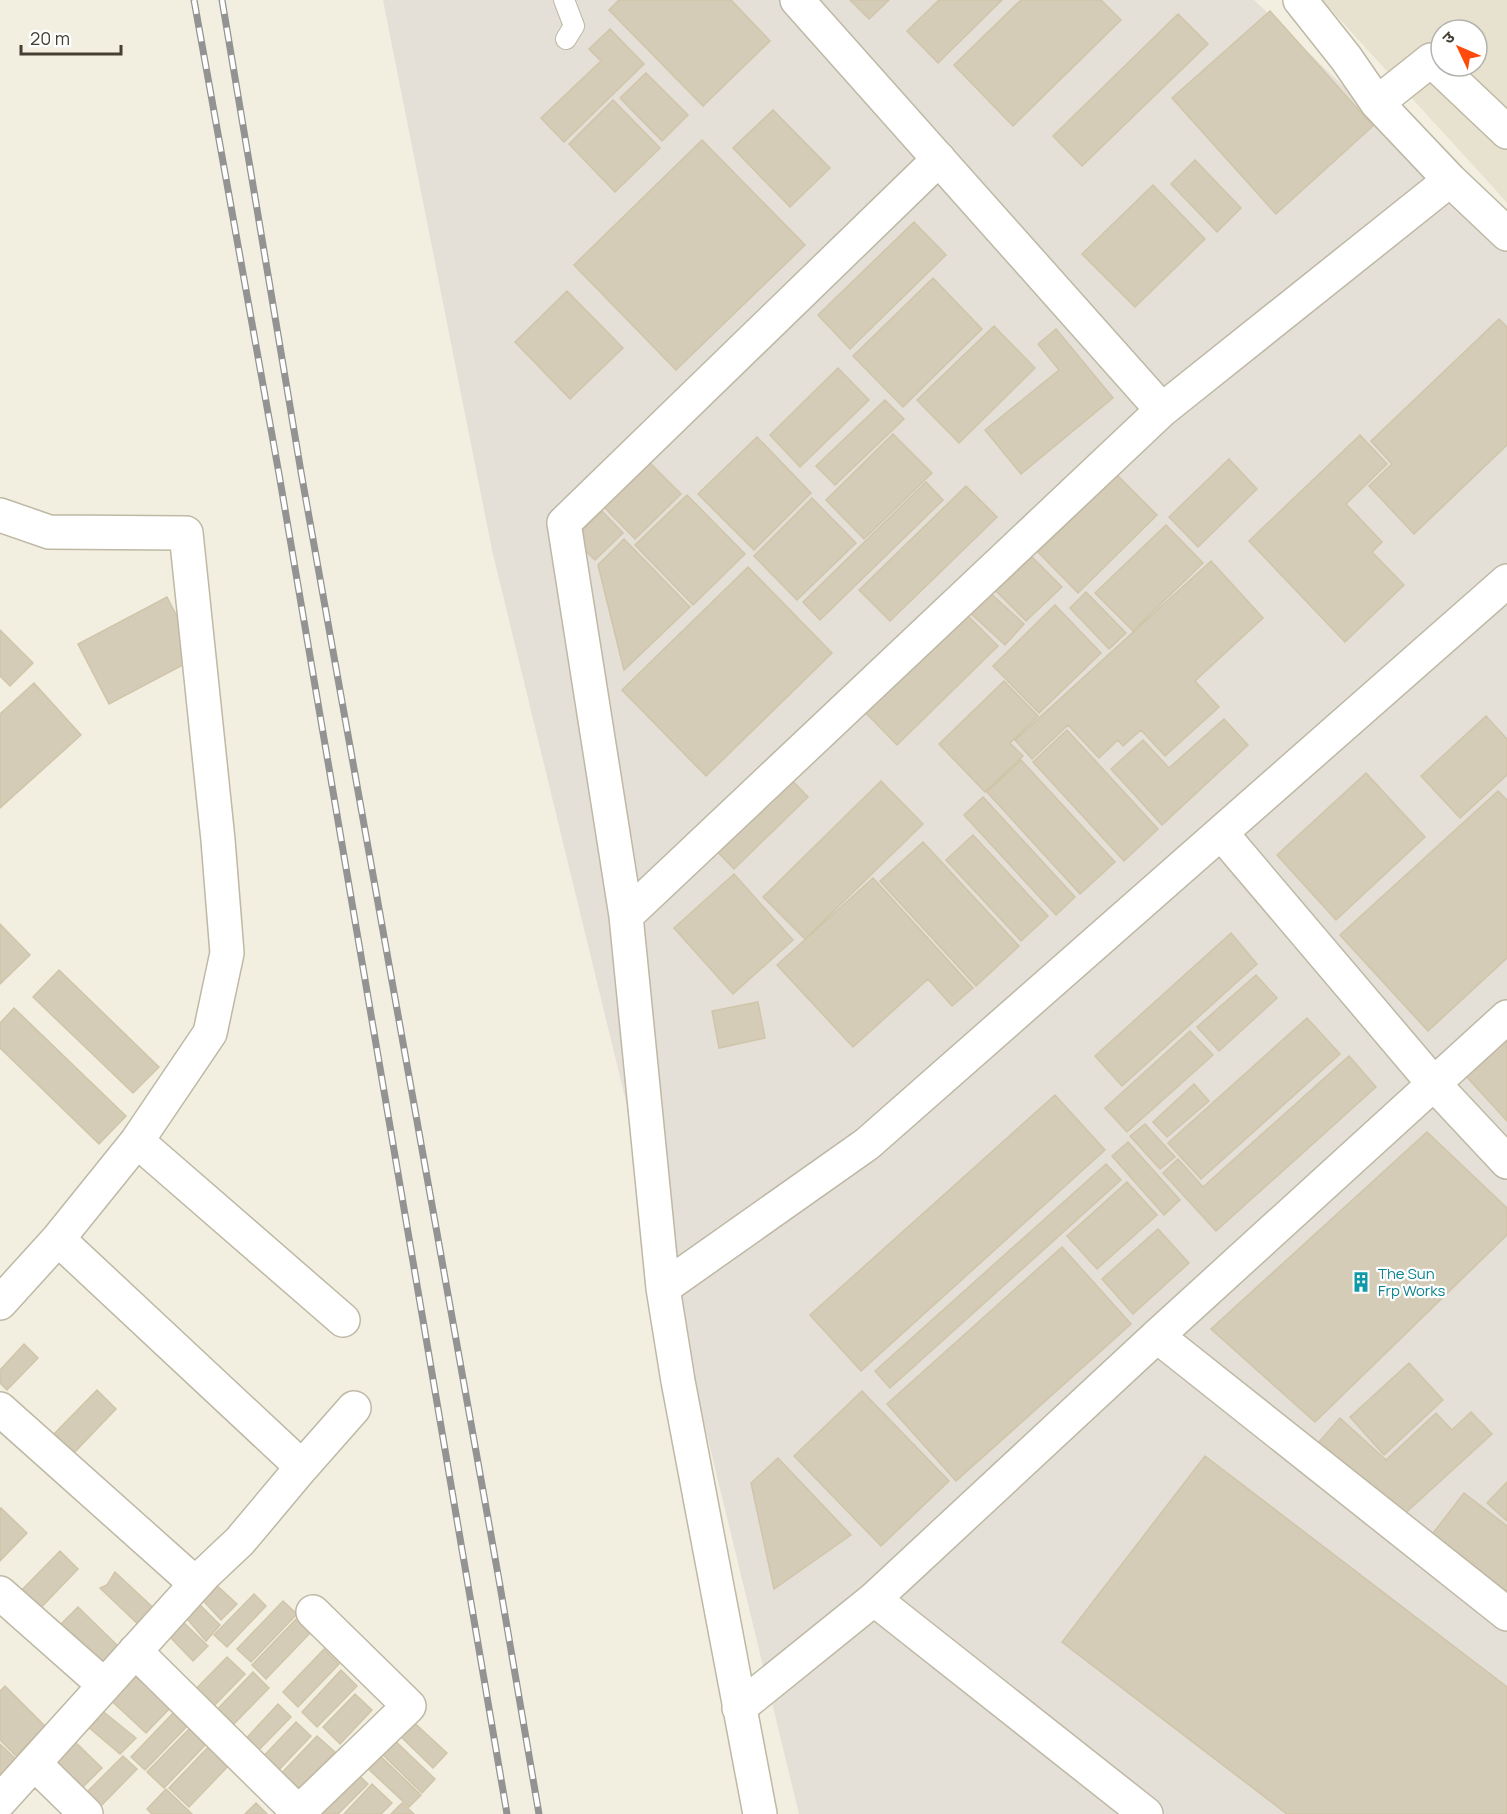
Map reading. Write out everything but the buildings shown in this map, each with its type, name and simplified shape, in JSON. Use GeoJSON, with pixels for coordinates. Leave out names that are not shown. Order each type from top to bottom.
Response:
{"type":"FeatureCollection","features":[{"type":"Feature","properties":{"kind":"street"},"geometry":{"type":"LineString","coordinates":[[797,0],[1162,410]]}},
{"type":"Feature","properties":{"kind":"street"},"geometry":{"type":"LineString","coordinates":[[1300,0],[1346,58],[1377,103],[1450,180],[1507,234]]}},
{"type":"Feature","properties":{"kind":"street"},"geometry":{"type":"LineString","coordinates":[[1377,103],[1431,60],[1507,132]]}},
{"type":"Feature","properties":{"kind":"street"},"geometry":{"type":"LineString","coordinates":[[760,1814],[680,1393],[663,1288],[626,916],[564,523],[939,159]]}},
{"type":"Feature","properties":{"kind":"street"},"geometry":{"type":"LineString","coordinates":[[626,916],[1162,410],[1450,180]]}},
{"type":"Feature","properties":{"kind":"street"},"geometry":{"type":"LineString","coordinates":[[0,515],[49,532],[186,533],[218,840],[227,953],[210,1033],[136,1141],[58,1239],[0,1303]]}},
{"type":"Feature","properties":{"kind":"street"},"geometry":{"type":"LineString","coordinates":[[663,1288],[867,1144],[1507,581]]}},
{"type":"Feature","properties":{"kind":"street"},"geometry":{"type":"LineString","coordinates":[[1221,832],[1434,1084],[1507,1162]]}},
{"type":"Feature","properties":{"kind":"street"},"geometry":{"type":"LineString","coordinates":[[739,1708],[874,1599],[1157,1336],[1507,1017]]}},
{"type":"Feature","properties":{"kind":"street"},"geometry":{"type":"LineString","coordinates":[[136,1141],[343,1320]]}},
{"type":"Feature","properties":{"kind":"street"},"geometry":{"type":"LineString","coordinates":[[58,1239],[302,1467]]}},
{"type":"Feature","properties":{"kind":"street"},"geometry":{"type":"LineString","coordinates":[[1157,1336],[1507,1614]]}},
{"type":"Feature","properties":{"kind":"street"},"geometry":{"type":"LineString","coordinates":[[1,1799],[196,1584],[240,1541],[354,1408]]}},
{"type":"Feature","properties":{"kind":"street"},"geometry":{"type":"LineString","coordinates":[[0,1409],[196,1584]]}},
{"type":"Feature","properties":{"kind":"street"},"geometry":{"type":"LineString","coordinates":[[0,1593],[104,1685]]}},
{"type":"Feature","properties":{"kind":"street"},"geometry":{"type":"LineString","coordinates":[[874,1599],[1146,1814]]}},
{"type":"Feature","properties":{"kind":"street"},"geometry":{"type":"LineString","coordinates":[[135,1651],[300,1813],[409,1706],[313,1612]]}},
{"type":"Feature","properties":{"kind":"street"},"geometry":{"type":"LineString","coordinates":[[35,1764],[86,1814]]}},
{"type":"Feature","properties":{"kind":"lane"},"geometry":{"type":"LineString","coordinates":[[564,0],[574,26],[566,39]]}},
{"type":"Feature","properties":{"kind":"shaded area"},"geometry":{"type":"Polygon","coordinates":[[[383,0],[1254,0],[1507,244],[1507,1814],[799,1814],[492,550],[383,0]]]}},
{"type":"Feature","properties":{"kind":"shaded area"},"geometry":{"type":"Polygon","coordinates":[[[1322,0],[1507,0],[1507,203],[1322,0]]]}},
{"type":"Feature","properties":{"kind":"railway"},"geometry":{"type":"LineString","coordinates":[[194,0],[279,474],[507,1814]]}},
{"type":"Feature","properties":{"kind":"railway"},"geometry":{"type":"LineString","coordinates":[[222,0],[301,472],[539,1814]]}},
{"type":"Feature","properties":{"kind":"place","name":"The Sun Frp Works"},"geometry":{"type":"Point","coordinates":[1361,1282]}}]}
